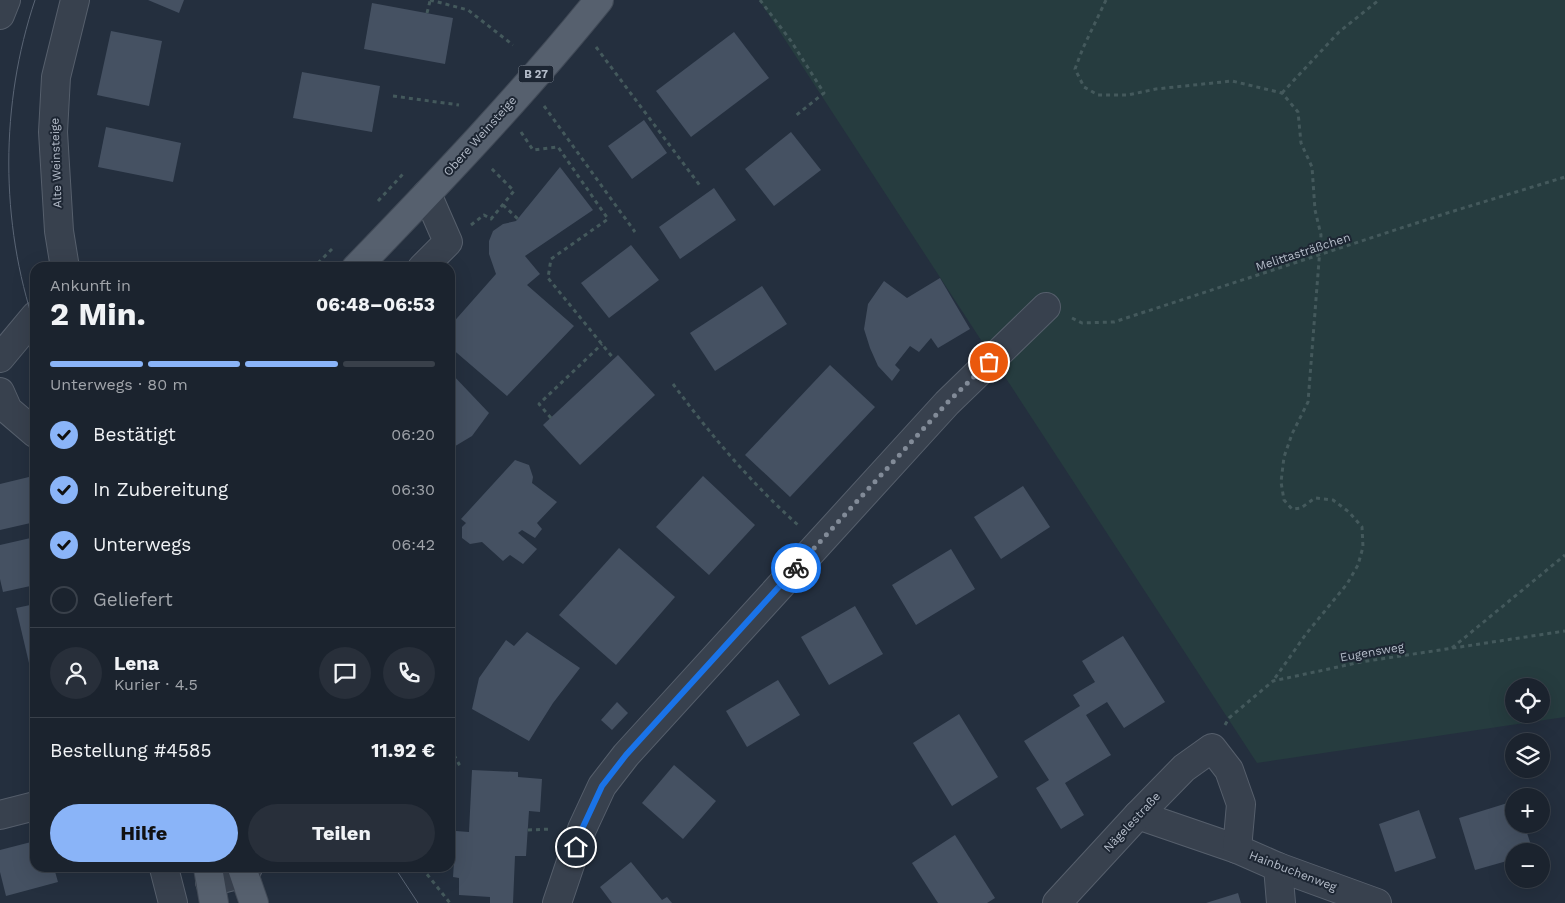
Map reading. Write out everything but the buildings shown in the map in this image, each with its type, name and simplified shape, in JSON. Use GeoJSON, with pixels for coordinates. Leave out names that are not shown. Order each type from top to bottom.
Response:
{"type":"FeatureCollection","features":[{"type":"Feature","properties":{"kind":"main road","name":"Obere Weinsteige"},"geometry":{"type":"LineString","coordinates":[[362,262],[505,109],[599,0]]}},
{"type":"Feature","properties":{"kind":"main road"},"geometry":{"type":"LineString","coordinates":[[246,872],[254,903]]}},
{"type":"Feature","properties":{"kind":"street","name":"Alte Weinsteige"},"geometry":{"type":"LineString","coordinates":[[64,262],[59,231],[52,132],[56,77],[75,0]]}},
{"type":"Feature","properties":{"kind":"street"},"geometry":{"type":"LineString","coordinates":[[427,194],[448,242],[428,262]]}},
{"type":"Feature","properties":{"kind":"street"},"geometry":{"type":"LineString","coordinates":[[557,903],[582,829],[594,803],[602,786],[626,755],[947,403],[1046,307]]}},
{"type":"Feature","properties":{"kind":"street"},"geometry":{"type":"LineString","coordinates":[[0,358],[30,322]]}},
{"type":"Feature","properties":{"kind":"street"},"geometry":{"type":"LineString","coordinates":[[3,405],[30,429]]}},
{"type":"Feature","properties":{"kind":"street","name":"Nägelestraße"},"geometry":{"type":"LineString","coordinates":[[1057,903],[1184,768],[1212,748]]}},
{"type":"Feature","properties":{"kind":"street","name":"Hainbuchenweg"},"geometry":{"type":"LineString","coordinates":[[1212,748],[1229,770],[1241,804],[1237,849]]}},
{"type":"Feature","properties":{"kind":"street"},"geometry":{"type":"LineString","coordinates":[[0,814],[30,807]]}},
{"type":"Feature","properties":{"kind":"street","name":"Hainbuchenweg"},"geometry":{"type":"LineString","coordinates":[[1138,815],[1237,849],[1278,867],[1377,903]]}},
{"type":"Feature","properties":{"kind":"street"},"geometry":{"type":"LineString","coordinates":[[1278,867],[1281,903]]}},
{"type":"Feature","properties":{"kind":"street"},"geometry":{"type":"LineString","coordinates":[[165,872],[173,903]]}},
{"type":"Feature","properties":{"kind":"street"},"geometry":{"type":"LineString","coordinates":[[211,884],[240,872]]}},
{"type":"Feature","properties":{"kind":"path"},"geometry":{"type":"LineString","coordinates":[[427,13],[430,0],[468,10],[513,45]]}},
{"type":"Feature","properties":{"kind":"path"},"geometry":{"type":"LineString","coordinates":[[760,0],[791,41],[824,93],[794,117]]}},
{"type":"Feature","properties":{"kind":"path"},"geometry":{"type":"LineString","coordinates":[[1106,0],[1083,48],[1076,69],[1084,86],[1098,96],[1128,95],[1156,89],[1232,82],[1282,93],[1298,112],[1301,143],[1312,167],[1315,210],[1321,235],[1308,402],[1292,434],[1284,457],[1280,482],[1284,500],[1292,508],[1301,508],[1316,498],[1333,500],[1349,512],[1362,527],[1363,547],[1358,565],[1347,584],[1306,634],[1273,681]]}},
{"type":"Feature","properties":{"kind":"path"},"geometry":{"type":"LineString","coordinates":[[1282,93],[1339,32],[1379,0]]}},
{"type":"Feature","properties":{"kind":"path"},"geometry":{"type":"LineString","coordinates":[[579,24],[701,187]]}},
{"type":"Feature","properties":{"kind":"path"},"geometry":{"type":"LineString","coordinates":[[528,83],[635,232]]}},
{"type":"Feature","properties":{"kind":"path"},"geometry":{"type":"LineString","coordinates":[[393,96],[459,105]]}},
{"type":"Feature","properties":{"kind":"path"},"geometry":{"type":"LineString","coordinates":[[505,109],[533,150],[558,148],[608,219],[552,259],[548,278],[614,359]]}},
{"type":"Feature","properties":{"kind":"path"},"geometry":{"type":"LineString","coordinates":[[376,203],[402,174]]}},
{"type":"Feature","properties":{"kind":"path","name":"Melittasträßchen"},"geometry":{"type":"LineString","coordinates":[[1046,307],[1082,323],[1114,322],[1444,214],[1565,177]]}},
{"type":"Feature","properties":{"kind":"path"},"geometry":{"type":"LineString","coordinates":[[484,215],[491,219],[503,205],[514,191],[507,186]]}},
{"type":"Feature","properties":{"kind":"path"},"geometry":{"type":"LineString","coordinates":[[503,205],[518,219]]}},
{"type":"Feature","properties":{"kind":"path"},"geometry":{"type":"LineString","coordinates":[[319,262],[337,245]]}},
{"type":"Feature","properties":{"kind":"path"},"geometry":{"type":"LineString","coordinates":[[551,418],[538,404],[602,344]]}},
{"type":"Feature","properties":{"kind":"path"},"geometry":{"type":"LineString","coordinates":[[673,384],[702,423],[775,504]]}},
{"type":"Feature","properties":{"kind":"path"},"geometry":{"type":"LineString","coordinates":[[1451,648],[1565,555]]}},
{"type":"Feature","properties":{"kind":"path","name":"Eugensweg"},"geometry":{"type":"LineString","coordinates":[[1212,748],[1229,718],[1273,681],[1361,662],[1565,631]]}},
{"type":"Feature","properties":{"kind":"path"},"geometry":{"type":"LineString","coordinates":[[455,757],[459,764],[455,767]]}},
{"type":"Feature","properties":{"kind":"path"},"geometry":{"type":"LineString","coordinates":[[425,872],[450,903]]}},
{"type":"Feature","properties":{"kind":"green space"},"geometry":{"type":"Polygon","coordinates":[[[759,0],[1565,0],[1565,717],[1550,719],[1550,678],[1505,678],[1505,723],[1525,723],[1257,763],[759,0]]]}},
{"type":"Feature","properties":{"kind":"tram line"},"geometry":{"type":"LineString","coordinates":[[30,308],[15,246],[10,205],[9,163],[10,121],[15,80],[35,0]]}},
{"type":"Feature","properties":{"kind":"tram line"},"geometry":{"type":"LineString","coordinates":[[398,872],[418,903]]}},
{"type":"Feature","properties":{"kind":"way so far"},"geometry":{"type":"LineString","coordinates":[[796,568],[947,403],[989,362]]}},
{"type":"Feature","properties":{"kind":"route"},"geometry":{"type":"LineString","coordinates":[[576,847],[582,829],[602,786],[626,755],[796,568]]}}]}
